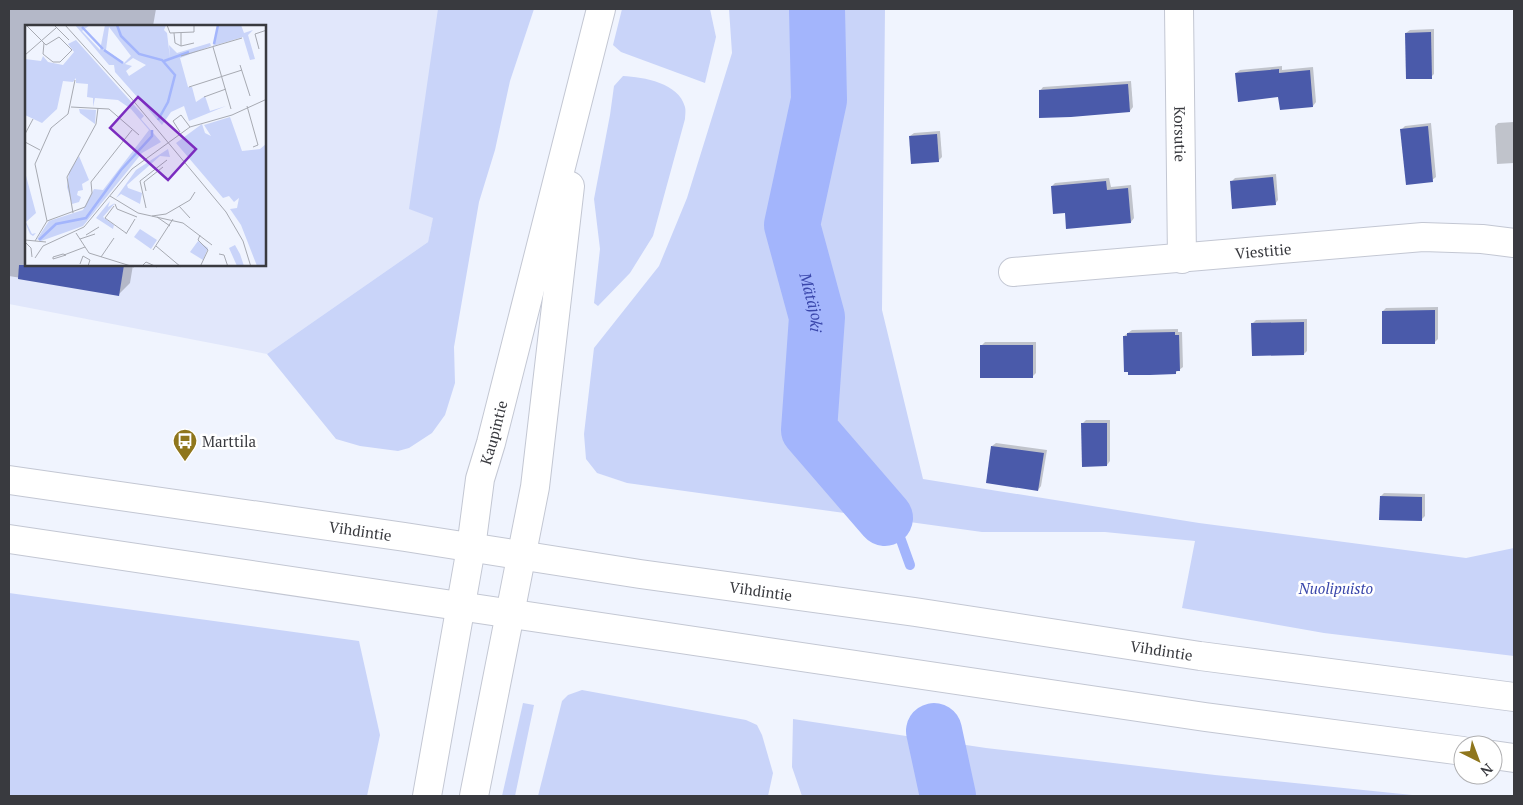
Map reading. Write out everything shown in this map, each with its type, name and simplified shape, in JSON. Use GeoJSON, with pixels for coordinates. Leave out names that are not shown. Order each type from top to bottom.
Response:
{"type":"FeatureCollection","features":[{"type":"Feature","properties":{"kind":"main road","name":"Kaupintie"},"geometry":{"type":"LineString","coordinates":[[427,796],[471,548],[480,479],[491,443],[583,73],[601,9]]}},
{"type":"Feature","properties":{"kind":"main road","name":"Korsutie"},"geometry":{"type":"LineString","coordinates":[[1179,9],[1182,259]]}},
{"type":"Feature","properties":{"kind":"main road","name":"Kaupintie"},"geometry":{"type":"LineString","coordinates":[[474,796],[535,487],[583,73]]}},
{"type":"Feature","properties":{"kind":"main road","name":"Viestitie"},"geometry":{"type":"LineString","coordinates":[[1013,272],[1423,237],[1482,239],[1514,243]]}},
{"type":"Feature","properties":{"kind":"main road","name":"Vihdintie"},"geometry":{"type":"LineString","coordinates":[[9,480],[1200,656],[1514,698]]}},
{"type":"Feature","properties":{"kind":"main road"},"geometry":{"type":"LineString","coordinates":[[9,540],[1205,717],[1453,750]]}},
{"type":"Feature","properties":{"kind":"shaded area"},"geometry":{"type":"Polygon","coordinates":[[[9,9],[481,9],[428,242],[267,354],[9,304],[9,9]]]}},
{"type":"Feature","properties":{"kind":"green space"},"geometry":{"type":"Polygon","coordinates":[[[438,9],[534,9],[510,81],[495,150],[479,202],[454,347],[455,383],[445,415],[432,433],[409,448],[398,451],[360,446],[336,439],[267,354],[428,242],[433,218],[409,209],[438,9]]]}},
{"type":"Feature","properties":{"kind":"green space"},"geometry":{"type":"Polygon","coordinates":[[[622,9],[710,9],[716,37],[705,83],[621,52],[613,45],[622,9]]]}},
{"type":"Feature","properties":{"kind":"green space","name":"Nuolipuisto"},"geometry":{"type":"Polygon","coordinates":[[[729,9],[885,9],[882,310],[923,479],[1199,523],[1466,558],[1514,548],[1514,656],[1324,633],[1182,608],[1195,541],[1105,532],[982,532],[627,483],[597,473],[586,459],[584,434],[594,348],[659,266],[687,198],[732,53],[729,9]]]}},
{"type":"Feature","properties":{"kind":"green space"},"geometry":{"type":"Polygon","coordinates":[[[623,76],[660,83],[676,92],[685,109],[685,119],[653,236],[630,273],[598,306],[594,303],[600,249],[594,199],[614,86],[623,76]]]}},
{"type":"Feature","properties":{"kind":"green space"},"geometry":{"type":"Polygon","coordinates":[[[9,593],[359,641],[380,735],[367,796],[9,796],[9,593]]]}},
{"type":"Feature","properties":{"kind":"green space"},"geometry":{"type":"Polygon","coordinates":[[[582,690],[746,720],[757,725],[762,735],[773,773],[768,796],[538,796],[562,701],[568,695],[582,690]]]}},
{"type":"Feature","properties":{"kind":"green space"},"geometry":{"type":"Polygon","coordinates":[[[523,703],[534,705],[515,796],[502,796],[523,703]]]}},
{"type":"Feature","properties":{"kind":"green space"},"geometry":{"type":"Polygon","coordinates":[[[793,719],[986,748],[1215,775],[1422,796],[802,796],[792,767],[793,719]]]}},
{"type":"Feature","properties":{"kind":"building"},"geometry":{"type":"Polygon","coordinates":[[[1431,32],[1432,79],[1406,79],[1405,33],[1431,32]]]}},
{"type":"Feature","properties":{"kind":"building"},"geometry":{"type":"Polygon","coordinates":[[[1279,69],[1279,73],[1310,70],[1313,107],[1280,110],[1278,97],[1238,102],[1235,73],[1279,69]]]}},
{"type":"Feature","properties":{"kind":"building"},"geometry":{"type":"Polygon","coordinates":[[[1128,84],[1130,112],[1039,118],[1039,90],[1128,84]]]}},
{"type":"Feature","properties":{"kind":"building"},"geometry":{"type":"Polygon","coordinates":[[[1428,126],[1433,182],[1406,185],[1400,129],[1428,126]]]}},
{"type":"Feature","properties":{"kind":"building"},"geometry":{"type":"Polygon","coordinates":[[[937,134],[939,162],[911,164],[909,136],[937,134]]]}},
{"type":"Feature","properties":{"kind":"building"},"geometry":{"type":"Polygon","coordinates":[[[1273,177],[1276,205],[1232,209],[1230,181],[1273,177]]]}},
{"type":"Feature","properties":{"kind":"building"},"geometry":{"type":"Polygon","coordinates":[[[1106,181],[1107,190],[1128,188],[1131,223],[1066,229],[1065,213],[1053,214],[1051,186],[1106,181]]]}},
{"type":"Feature","properties":{"kind":"building"},"geometry":{"type":"Polygon","coordinates":[[[19,265],[124,266],[119,296],[18,279],[19,265]]]}},
{"type":"Feature","properties":{"kind":"building"},"geometry":{"type":"Polygon","coordinates":[[[1435,310],[1435,344],[1382,344],[1382,311],[1435,310]]]}},
{"type":"Feature","properties":{"kind":"building"},"geometry":{"type":"Polygon","coordinates":[[[1304,322],[1304,355],[1252,356],[1251,323],[1304,322]]]}},
{"type":"Feature","properties":{"kind":"building"},"geometry":{"type":"Polygon","coordinates":[[[1175,332],[1175,335],[1179,335],[1180,371],[1176,371],[1176,374],[1150,375],[1128,375],[1128,372],[1124,372],[1123,336],[1127,336],[1127,333],[1175,332]]]}},
{"type":"Feature","properties":{"kind":"building"},"geometry":{"type":"Polygon","coordinates":[[[980,345],[1033,345],[1033,378],[980,378],[980,345]]]}},
{"type":"Feature","properties":{"kind":"building"},"geometry":{"type":"Polygon","coordinates":[[[1081,423],[1107,423],[1107,466],[1082,467],[1081,423]]]}},
{"type":"Feature","properties":{"kind":"building"},"geometry":{"type":"Polygon","coordinates":[[[991,446],[1044,453],[1038,491],[986,483],[991,446]]]}},
{"type":"Feature","properties":{"kind":"building"},"geometry":{"type":"Polygon","coordinates":[[[1380,496],[1422,497],[1422,521],[1379,520],[1380,496]]]}},
{"type":"Feature","properties":{"kind":"waterway","name":"Mätäjoki"},"geometry":{"type":"LineString","coordinates":[[817,9],[819,100],[792,225],[817,317],[809,430],[885,518]]}},
{"type":"Feature","properties":{"kind":"waterway","name":"Mätäjoki"},"geometry":{"type":"LineString","coordinates":[[885,518],[901,540],[910,565]]}},
{"type":"Feature","properties":{"kind":"waterway","name":"Mätäjoki"},"geometry":{"type":"LineString","coordinates":[[934,731],[948,796]]}},
{"type":"Feature","properties":{"kind":"place","name":"Marttila"},"geometry":{"type":"Point","coordinates":[185,462]}}]}
